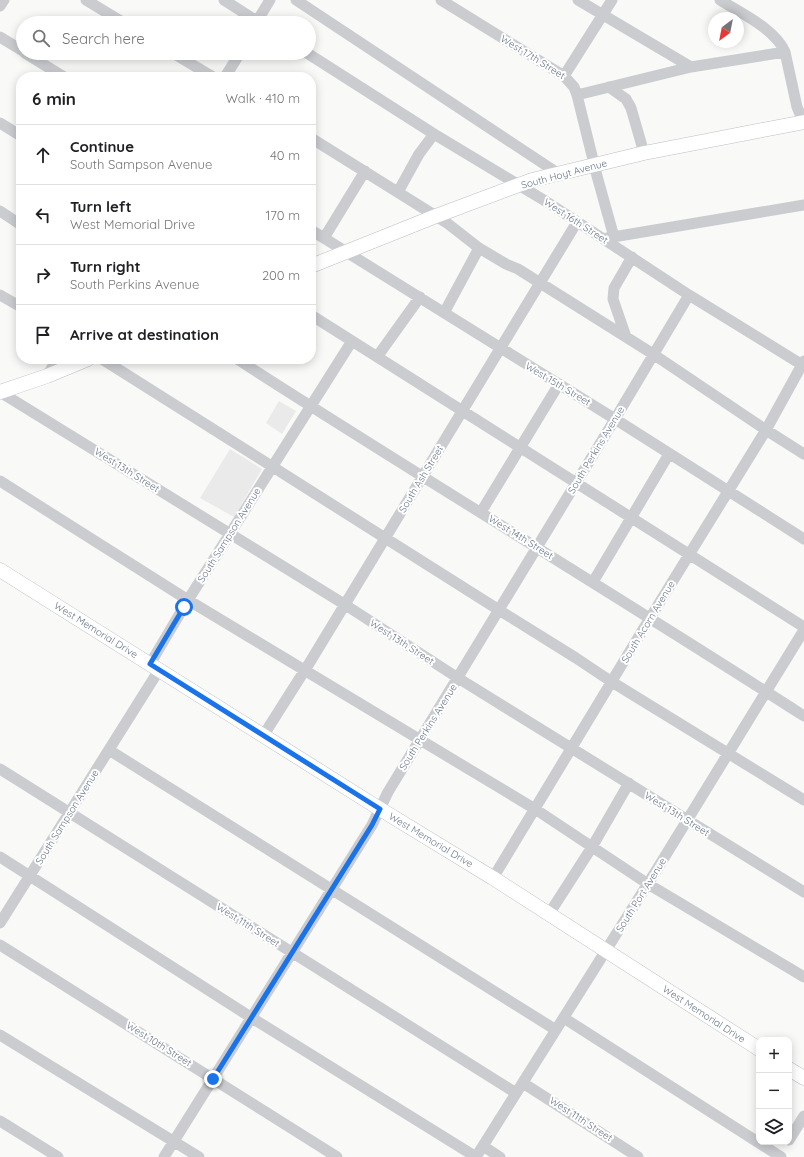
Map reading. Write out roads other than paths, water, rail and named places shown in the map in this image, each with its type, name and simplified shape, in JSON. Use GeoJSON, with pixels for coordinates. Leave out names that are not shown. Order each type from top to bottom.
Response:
{"type":"FeatureCollection","features":[{"type":"Feature","properties":{"kind":"main road","name":"South Hoyt Avenue"},"geometry":{"type":"LineString","coordinates":[[316,264],[436,216],[532,180],[644,154],[804,122]]}},
{"type":"Feature","properties":{"kind":"main road"},"geometry":{"type":"LineString","coordinates":[[0,392],[47,376],[76,364]]}},
{"type":"Feature","properties":{"kind":"main road","name":"West Memorial Drive"},"geometry":{"type":"LineString","coordinates":[[0,570],[263,736],[493,878],[756,1047]]}},
{"type":"Feature","properties":{"kind":"main road"},"geometry":{"type":"LineString","coordinates":[[792,1071],[804,1078]]}},
{"type":"Feature","properties":{"kind":"street"},"geometry":{"type":"LineString","coordinates":[[0,6],[4,0]]}},
{"type":"Feature","properties":{"kind":"street"},"geometry":{"type":"LineString","coordinates":[[86,0],[112,16]]}},
{"type":"Feature","properties":{"kind":"street"},"geometry":{"type":"LineString","coordinates":[[224,0],[249,16]]}},
{"type":"Feature","properties":{"kind":"street"},"geometry":{"type":"LineString","coordinates":[[261,16],[270,0]]}},
{"type":"Feature","properties":{"kind":"street"},"geometry":{"type":"LineString","coordinates":[[296,0],[559,174]]}},
{"type":"Feature","properties":{"kind":"street","name":"West 17th Street"},"geometry":{"type":"LineString","coordinates":[[441,0],[564,76],[574,86],[594,166],[609,238]]}},
{"type":"Feature","properties":{"kind":"street"},"geometry":{"type":"LineString","coordinates":[[578,0],[691,67]]}},
{"type":"Feature","properties":{"kind":"street"},"geometry":{"type":"LineString","coordinates":[[564,76],[612,0]]}},
{"type":"Feature","properties":{"kind":"street"},"geometry":{"type":"LineString","coordinates":[[720,0],[772,35],[782,45],[798,107],[804,122]]}},
{"type":"Feature","properties":{"kind":"street"},"geometry":{"type":"LineString","coordinates":[[0,37],[16,47]]}},
{"type":"Feature","properties":{"kind":"street"},"geometry":{"type":"LineString","coordinates":[[577,95],[691,67],[785,52]]}},
{"type":"Feature","properties":{"kind":"street","name":"West 16th Street"},"geometry":{"type":"LineString","coordinates":[[316,59],[518,186],[547,202],[577,222],[609,238],[632,257],[689,295],[803,364]]}},
{"type":"Feature","properties":{"kind":"street"},"geometry":{"type":"LineString","coordinates":[[37,60],[56,72]]}},
{"type":"Feature","properties":{"kind":"street"},"geometry":{"type":"LineString","coordinates":[[185,60],[205,72]]}},
{"type":"Feature","properties":{"kind":"street"},"geometry":{"type":"LineString","coordinates":[[228,72],[236,60]]}},
{"type":"Feature","properties":{"kind":"street"},"geometry":{"type":"LineString","coordinates":[[609,87],[626,99],[631,108],[644,154]]}},
{"type":"Feature","properties":{"kind":"street"},"geometry":{"type":"LineString","coordinates":[[0,123],[16,133]]}},
{"type":"Feature","properties":{"kind":"street"},"geometry":{"type":"LineString","coordinates":[[398,192],[419,154],[434,134]]}},
{"type":"Feature","properties":{"kind":"street"},"geometry":{"type":"LineString","coordinates":[[316,141],[436,216],[479,248],[506,264],[518,269],[653,354],[804,454]]}},
{"type":"Feature","properties":{"kind":"street"},"geometry":{"type":"LineString","coordinates":[[324,238],[365,171]]}},
{"type":"Feature","properties":{"kind":"street"},"geometry":{"type":"LineString","coordinates":[[609,238],[804,204]]}},
{"type":"Feature","properties":{"kind":"street"},"geometry":{"type":"LineString","coordinates":[[0,211],[16,222]]}},
{"type":"Feature","properties":{"kind":"street","name":"South Ash Street"},"geometry":{"type":"LineString","coordinates":[[263,736],[305,670],[577,222]]}},
{"type":"Feature","properties":{"kind":"street","name":"West 15th Street"},"geometry":{"type":"LineString","coordinates":[[316,233],[615,419],[804,539]]}},
{"type":"Feature","properties":{"kind":"street"},"geometry":{"type":"LineString","coordinates":[[444,313],[479,248]]}},
{"type":"Feature","properties":{"kind":"street"},"geometry":{"type":"LineString","coordinates":[[626,337],[613,300],[614,288],[632,257]]}},
{"type":"Feature","properties":{"kind":"street"},"geometry":{"type":"LineString","coordinates":[[0,294],[16,304]]}},
{"type":"Feature","properties":{"kind":"street","name":"South Perkins Avenue"},"geometry":{"type":"LineString","coordinates":[[164,1157],[372,825],[388,792],[538,547],[689,295]]}},
{"type":"Feature","properties":{"kind":"street"},"geometry":{"type":"LineString","coordinates":[[377,357],[420,297]]}},
{"type":"Feature","properties":{"kind":"street"},"geometry":{"type":"LineString","coordinates":[[316,318],[804,627]]}},
{"type":"Feature","properties":{"kind":"street","name":"South Sampson Avenue"},"geometry":{"type":"LineString","coordinates":[[0,923],[109,750],[188,600],[352,341]]}},
{"type":"Feature","properties":{"kind":"street"},"geometry":{"type":"LineString","coordinates":[[47,376],[54,364]]}},
{"type":"Feature","properties":{"kind":"street"},"geometry":{"type":"LineString","coordinates":[[110,364],[612,682],[804,800]]}},
{"type":"Feature","properties":{"kind":"street","name":"West 14th Street"},"geometry":{"type":"LineString","coordinates":[[245,364],[422,477],[538,547],[804,716]]}},
{"type":"Feature","properties":{"kind":"street","name":"South Acorn Avenue"},"geometry":{"type":"LineString","coordinates":[[493,878],[650,618],[766,430],[803,364]]}},
{"type":"Feature","properties":{"kind":"street"},"geometry":{"type":"LineString","coordinates":[[480,512],[559,384]]}},
{"type":"Feature","properties":{"kind":"street","name":"West 13th Street"},"geometry":{"type":"LineString","coordinates":[[0,392],[230,533],[344,604],[458,678],[804,892]]}},
{"type":"Feature","properties":{"kind":"street"},"geometry":{"type":"LineString","coordinates":[[593,582],[669,454]]}},
{"type":"Feature","properties":{"kind":"street"},"geometry":{"type":"LineString","coordinates":[[0,481],[188,600],[535,810],[648,884],[804,977]]}},
{"type":"Feature","properties":{"kind":"street","name":"South Port Avenue"},"geometry":{"type":"LineString","coordinates":[[476,1157],[648,884],[804,630]]}},
{"type":"Feature","properties":{"kind":"street"},"geometry":{"type":"LineString","coordinates":[[109,750],[556,1030]]}},
{"type":"Feature","properties":{"kind":"street","name":"West 11th Street"},"geometry":{"type":"LineString","coordinates":[[0,769],[516,1093]]}},
{"type":"Feature","properties":{"kind":"street"},"geometry":{"type":"LineString","coordinates":[[549,914],[592,847],[629,784]]}},
{"type":"Feature","properties":{"kind":"street"},"geometry":{"type":"LineString","coordinates":[[0,857],[252,1018],[476,1157]]}},
{"type":"Feature","properties":{"kind":"street","name":"West 10th Street"},"geometry":{"type":"LineString","coordinates":[[0,945],[337,1157]]}},
{"type":"Feature","properties":{"kind":"street"},"geometry":{"type":"LineString","coordinates":[[564,1018],[779,1156],[786,1145]]}},
{"type":"Feature","properties":{"kind":"street"},"geometry":{"type":"LineString","coordinates":[[0,1035],[199,1157]]}},
{"type":"Feature","properties":{"kind":"street","name":"West 11th Street"},"geometry":{"type":"LineString","coordinates":[[523,1083],[638,1157]]}},
{"type":"Feature","properties":{"kind":"street"},"geometry":{"type":"LineString","coordinates":[[792,1135],[804,1116]]}},
{"type":"Feature","properties":{"kind":"street"},"geometry":{"type":"LineString","coordinates":[[0,1121],[58,1157]]}},
{"type":"Feature","properties":{"kind":"street"},"geometry":{"type":"LineString","coordinates":[[483,1146],[500,1157]]}}]}
